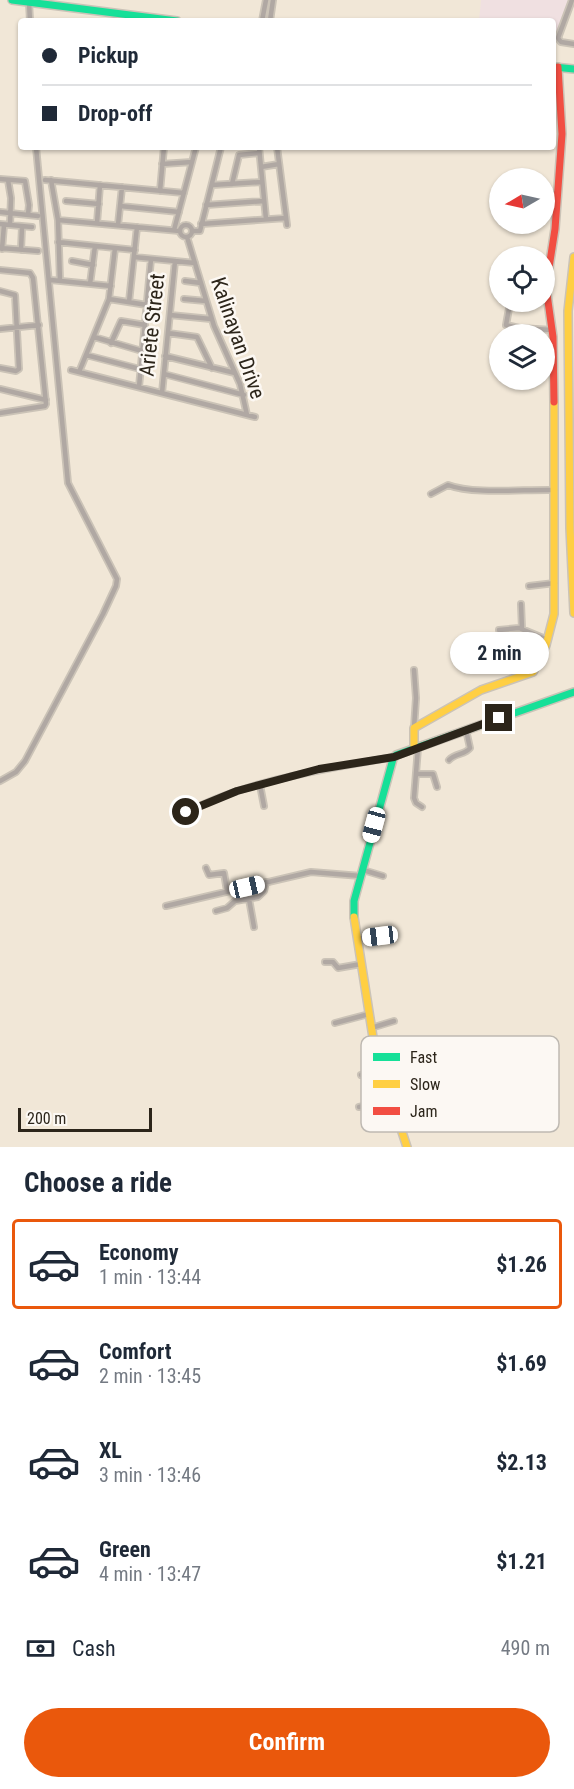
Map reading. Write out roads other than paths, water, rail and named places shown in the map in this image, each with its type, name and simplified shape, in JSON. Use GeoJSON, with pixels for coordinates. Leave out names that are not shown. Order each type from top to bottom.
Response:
{"type":"FeatureCollection","features":[{"type":"Feature","properties":{"kind":"main road"},"geometry":{"type":"LineString","coordinates":[[12,0],[154,18]]}},
{"type":"Feature","properties":{"kind":"main road"},"geometry":{"type":"LineString","coordinates":[[551,324],[546,286],[558,193],[562,125],[556,67],[574,69]]}},
{"type":"Feature","properties":{"kind":"main road"},"geometry":{"type":"LineString","coordinates":[[574,257],[571,300],[574,613]]}},
{"type":"Feature","properties":{"kind":"main road"},"geometry":{"type":"LineString","coordinates":[[416,748],[413,743],[414,728],[481,690],[533,672],[548,640],[554,614],[555,583],[553,390]]}},
{"type":"Feature","properties":{"kind":"main road"},"geometry":{"type":"LineString","coordinates":[[373,1036],[353,909],[382,794],[394,757],[574,692]]}},
{"type":"Feature","properties":{"kind":"main road"},"geometry":{"type":"LineString","coordinates":[[402,1132],[407,1147]]}},
{"type":"Feature","properties":{"kind":"street"},"geometry":{"type":"LineString","coordinates":[[263,18],[266,0]]}},
{"type":"Feature","properties":{"kind":"street"},"geometry":{"type":"LineString","coordinates":[[270,18],[273,0]]}},
{"type":"Feature","properties":{"kind":"street"},"geometry":{"type":"LineString","coordinates":[[572,0],[558,38],[561,42],[574,44]]}},
{"type":"Feature","properties":{"kind":"street"},"geometry":{"type":"LineString","coordinates":[[29,2],[30,18]]}},
{"type":"Feature","properties":{"kind":"street"},"geometry":{"type":"LineString","coordinates":[[0,781],[16,772],[25,761],[103,614],[117,579],[68,483],[36,150]]}},
{"type":"Feature","properties":{"kind":"street"},"geometry":{"type":"LineString","coordinates":[[160,190],[164,150]]}},
{"type":"Feature","properties":{"kind":"street"},"geometry":{"type":"LineString","coordinates":[[192,231],[187,237],[182,236],[177,230],[183,193],[195,150]]}},
{"type":"Feature","properties":{"kind":"street"},"geometry":{"type":"LineString","coordinates":[[58,220],[177,230],[185,226],[191,228],[192,231],[200,231],[220,150]]}},
{"type":"Feature","properties":{"kind":"street"},"geometry":{"type":"LineString","coordinates":[[232,184],[239,155],[259,150],[266,219]]}},
{"type":"Feature","properties":{"kind":"street"},"geometry":{"type":"LineString","coordinates":[[277,150],[287,225]]}},
{"type":"Feature","properties":{"kind":"street"},"geometry":{"type":"LineString","coordinates":[[162,164],[192,162]]}},
{"type":"Feature","properties":{"kind":"street"},"geometry":{"type":"LineString","coordinates":[[261,167],[279,164]]}},
{"type":"Feature","properties":{"kind":"street"},"geometry":{"type":"LineString","coordinates":[[0,179],[25,181],[29,205],[28,215]]}},
{"type":"Feature","properties":{"kind":"street"},"geometry":{"type":"LineString","coordinates":[[8,180],[11,214],[5,225],[1,249],[38,251]]}},
{"type":"Feature","properties":{"kind":"street"},"geometry":{"type":"LineString","coordinates":[[60,281],[58,220],[48,180],[183,193]]}},
{"type":"Feature","properties":{"kind":"street"},"geometry":{"type":"LineString","coordinates":[[212,185],[262,182]]}},
{"type":"Feature","properties":{"kind":"street"},"geometry":{"type":"LineString","coordinates":[[97,223],[100,185]]}},
{"type":"Feature","properties":{"kind":"street"},"geometry":{"type":"LineString","coordinates":[[118,225],[122,187]]}},
{"type":"Feature","properties":{"kind":"street"},"geometry":{"type":"LineString","coordinates":[[66,201],[99,204]]}},
{"type":"Feature","properties":{"kind":"street"},"geometry":{"type":"LineString","coordinates":[[207,205],[264,201]]}},
{"type":"Feature","properties":{"kind":"street"},"geometry":{"type":"LineString","coordinates":[[120,206],[179,212]]}},
{"type":"Feature","properties":{"kind":"street"},"geometry":{"type":"LineString","coordinates":[[0,212],[38,216]]}},
{"type":"Feature","properties":{"kind":"street"},"geometry":{"type":"LineString","coordinates":[[201,224],[286,218]]}},
{"type":"Feature","properties":{"kind":"street"},"geometry":{"type":"LineString","coordinates":[[5,225],[32,227]]}},
{"type":"Feature","properties":{"kind":"street"},"geometry":{"type":"LineString","coordinates":[[21,250],[22,227]]}},
{"type":"Feature","properties":{"kind":"street"},"geometry":{"type":"LineString","coordinates":[[129,302],[137,227]]}},
{"type":"Feature","properties":{"kind":"street","name":"Kalinayan Drive"},"geometry":{"type":"LineString","coordinates":[[187,237],[218,338],[244,394],[247,415]]}},
{"type":"Feature","properties":{"kind":"street"},"geometry":{"type":"LineString","coordinates":[[58,243],[135,250]]}},
{"type":"Feature","properties":{"kind":"street"},"geometry":{"type":"LineString","coordinates":[[90,284],[95,246]]}},
{"type":"Feature","properties":{"kind":"street"},"geometry":{"type":"LineString","coordinates":[[79,372],[109,299],[115,248]]}},
{"type":"Feature","properties":{"kind":"street"},"geometry":{"type":"LineString","coordinates":[[134,257],[195,263]]}},
{"type":"Feature","properties":{"kind":"street"},"geometry":{"type":"LineString","coordinates":[[138,387],[151,259]]}},
{"type":"Feature","properties":{"kind":"street"},"geometry":{"type":"LineString","coordinates":[[72,261],[93,265]]}},
{"type":"Feature","properties":{"kind":"street","name":"Ariete Street"},"geometry":{"type":"LineString","coordinates":[[162,393],[175,261]]}},
{"type":"Feature","properties":{"kind":"street"},"geometry":{"type":"LineString","coordinates":[[0,270],[30,273],[32,276],[46,400],[45,406],[0,413]]}},
{"type":"Feature","properties":{"kind":"street"},"geometry":{"type":"LineString","coordinates":[[51,280],[111,286]]}},
{"type":"Feature","properties":{"kind":"street"},"geometry":{"type":"LineString","coordinates":[[185,281],[201,283]]}},
{"type":"Feature","properties":{"kind":"street"},"geometry":{"type":"LineString","coordinates":[[0,291],[15,295],[19,369],[16,371],[0,368]]}},
{"type":"Feature","properties":{"kind":"street"},"geometry":{"type":"LineString","coordinates":[[109,299],[147,305]]}},
{"type":"Feature","properties":{"kind":"street"},"geometry":{"type":"LineString","coordinates":[[184,299],[206,302]]}},
{"type":"Feature","properties":{"kind":"street"},"geometry":{"type":"LineString","coordinates":[[170,315],[212,318]]}},
{"type":"Feature","properties":{"kind":"street"},"geometry":{"type":"LineString","coordinates":[[111,343],[121,321],[145,325]]}},
{"type":"Feature","properties":{"kind":"street"},"geometry":{"type":"LineString","coordinates":[[0,329],[39,326]]}},
{"type":"Feature","properties":{"kind":"street"},"geometry":{"type":"LineString","coordinates":[[168,333],[197,337],[212,368]]}},
{"type":"Feature","properties":{"kind":"street"},"geometry":{"type":"LineString","coordinates":[[94,338],[142,351]]}},
{"type":"Feature","properties":{"kind":"street"},"geometry":{"type":"LineString","coordinates":[[86,356],[140,369]]}},
{"type":"Feature","properties":{"kind":"street"},"geometry":{"type":"LineString","coordinates":[[165,356],[235,373]]}},
{"type":"Feature","properties":{"kind":"street"},"geometry":{"type":"LineString","coordinates":[[71,370],[255,417]]}},
{"type":"Feature","properties":{"kind":"street"},"geometry":{"type":"LineString","coordinates":[[164,374],[244,394]]}},
{"type":"Feature","properties":{"kind":"street"},"geometry":{"type":"LineString","coordinates":[[0,389],[46,400]]}},
{"type":"Feature","properties":{"kind":"street"},"geometry":{"type":"LineString","coordinates":[[431,494],[448,485],[475,490],[555,490]]}},
{"type":"Feature","properties":{"kind":"street"},"geometry":{"type":"LineString","coordinates":[[528,586],[555,583]]}},
{"type":"Feature","properties":{"kind":"street"},"geometry":{"type":"LineString","coordinates":[[521,604],[522,629]]}},
{"type":"Feature","properties":{"kind":"street"},"geometry":{"type":"LineString","coordinates":[[499,630],[522,629],[548,640]]}},
{"type":"Feature","properties":{"kind":"street"},"geometry":{"type":"LineString","coordinates":[[414,670],[416,698],[414,728]]}},
{"type":"Feature","properties":{"kind":"street"},"geometry":{"type":"LineString","coordinates":[[449,760],[452,756],[470,748],[466,730]]}},
{"type":"Feature","properties":{"kind":"street"},"geometry":{"type":"LineString","coordinates":[[416,748],[414,802],[422,807]]}},
{"type":"Feature","properties":{"kind":"street"},"geometry":{"type":"LineString","coordinates":[[179,816],[237,791],[319,769],[394,757]]}},
{"type":"Feature","properties":{"kind":"street"},"geometry":{"type":"LineString","coordinates":[[416,774],[433,774],[437,787]]}},
{"type":"Feature","properties":{"kind":"street"},"geometry":{"type":"LineString","coordinates":[[260,785],[264,806]]}},
{"type":"Feature","properties":{"kind":"street"},"geometry":{"type":"LineString","coordinates":[[206,868],[209,875],[224,873],[227,891]]}},
{"type":"Feature","properties":{"kind":"street"},"geometry":{"type":"LineString","coordinates":[[166,906],[313,872],[383,876]]}},
{"type":"Feature","properties":{"kind":"street"},"geometry":{"type":"LineString","coordinates":[[216,911],[227,908],[235,901],[262,895],[266,882]]}},
{"type":"Feature","properties":{"kind":"street"},"geometry":{"type":"LineString","coordinates":[[249,899],[254,927]]}},
{"type":"Feature","properties":{"kind":"street"},"geometry":{"type":"LineString","coordinates":[[357,939],[380,936]]}},
{"type":"Feature","properties":{"kind":"street"},"geometry":{"type":"LineString","coordinates":[[325,962],[333,962],[338,969],[361,964]]}},
{"type":"Feature","properties":{"kind":"street"},"geometry":{"type":"LineString","coordinates":[[335,1023],[369,1014]]}},
{"type":"Feature","properties":{"kind":"street"},"geometry":{"type":"LineString","coordinates":[[371,1028],[394,1021]]}}]}
